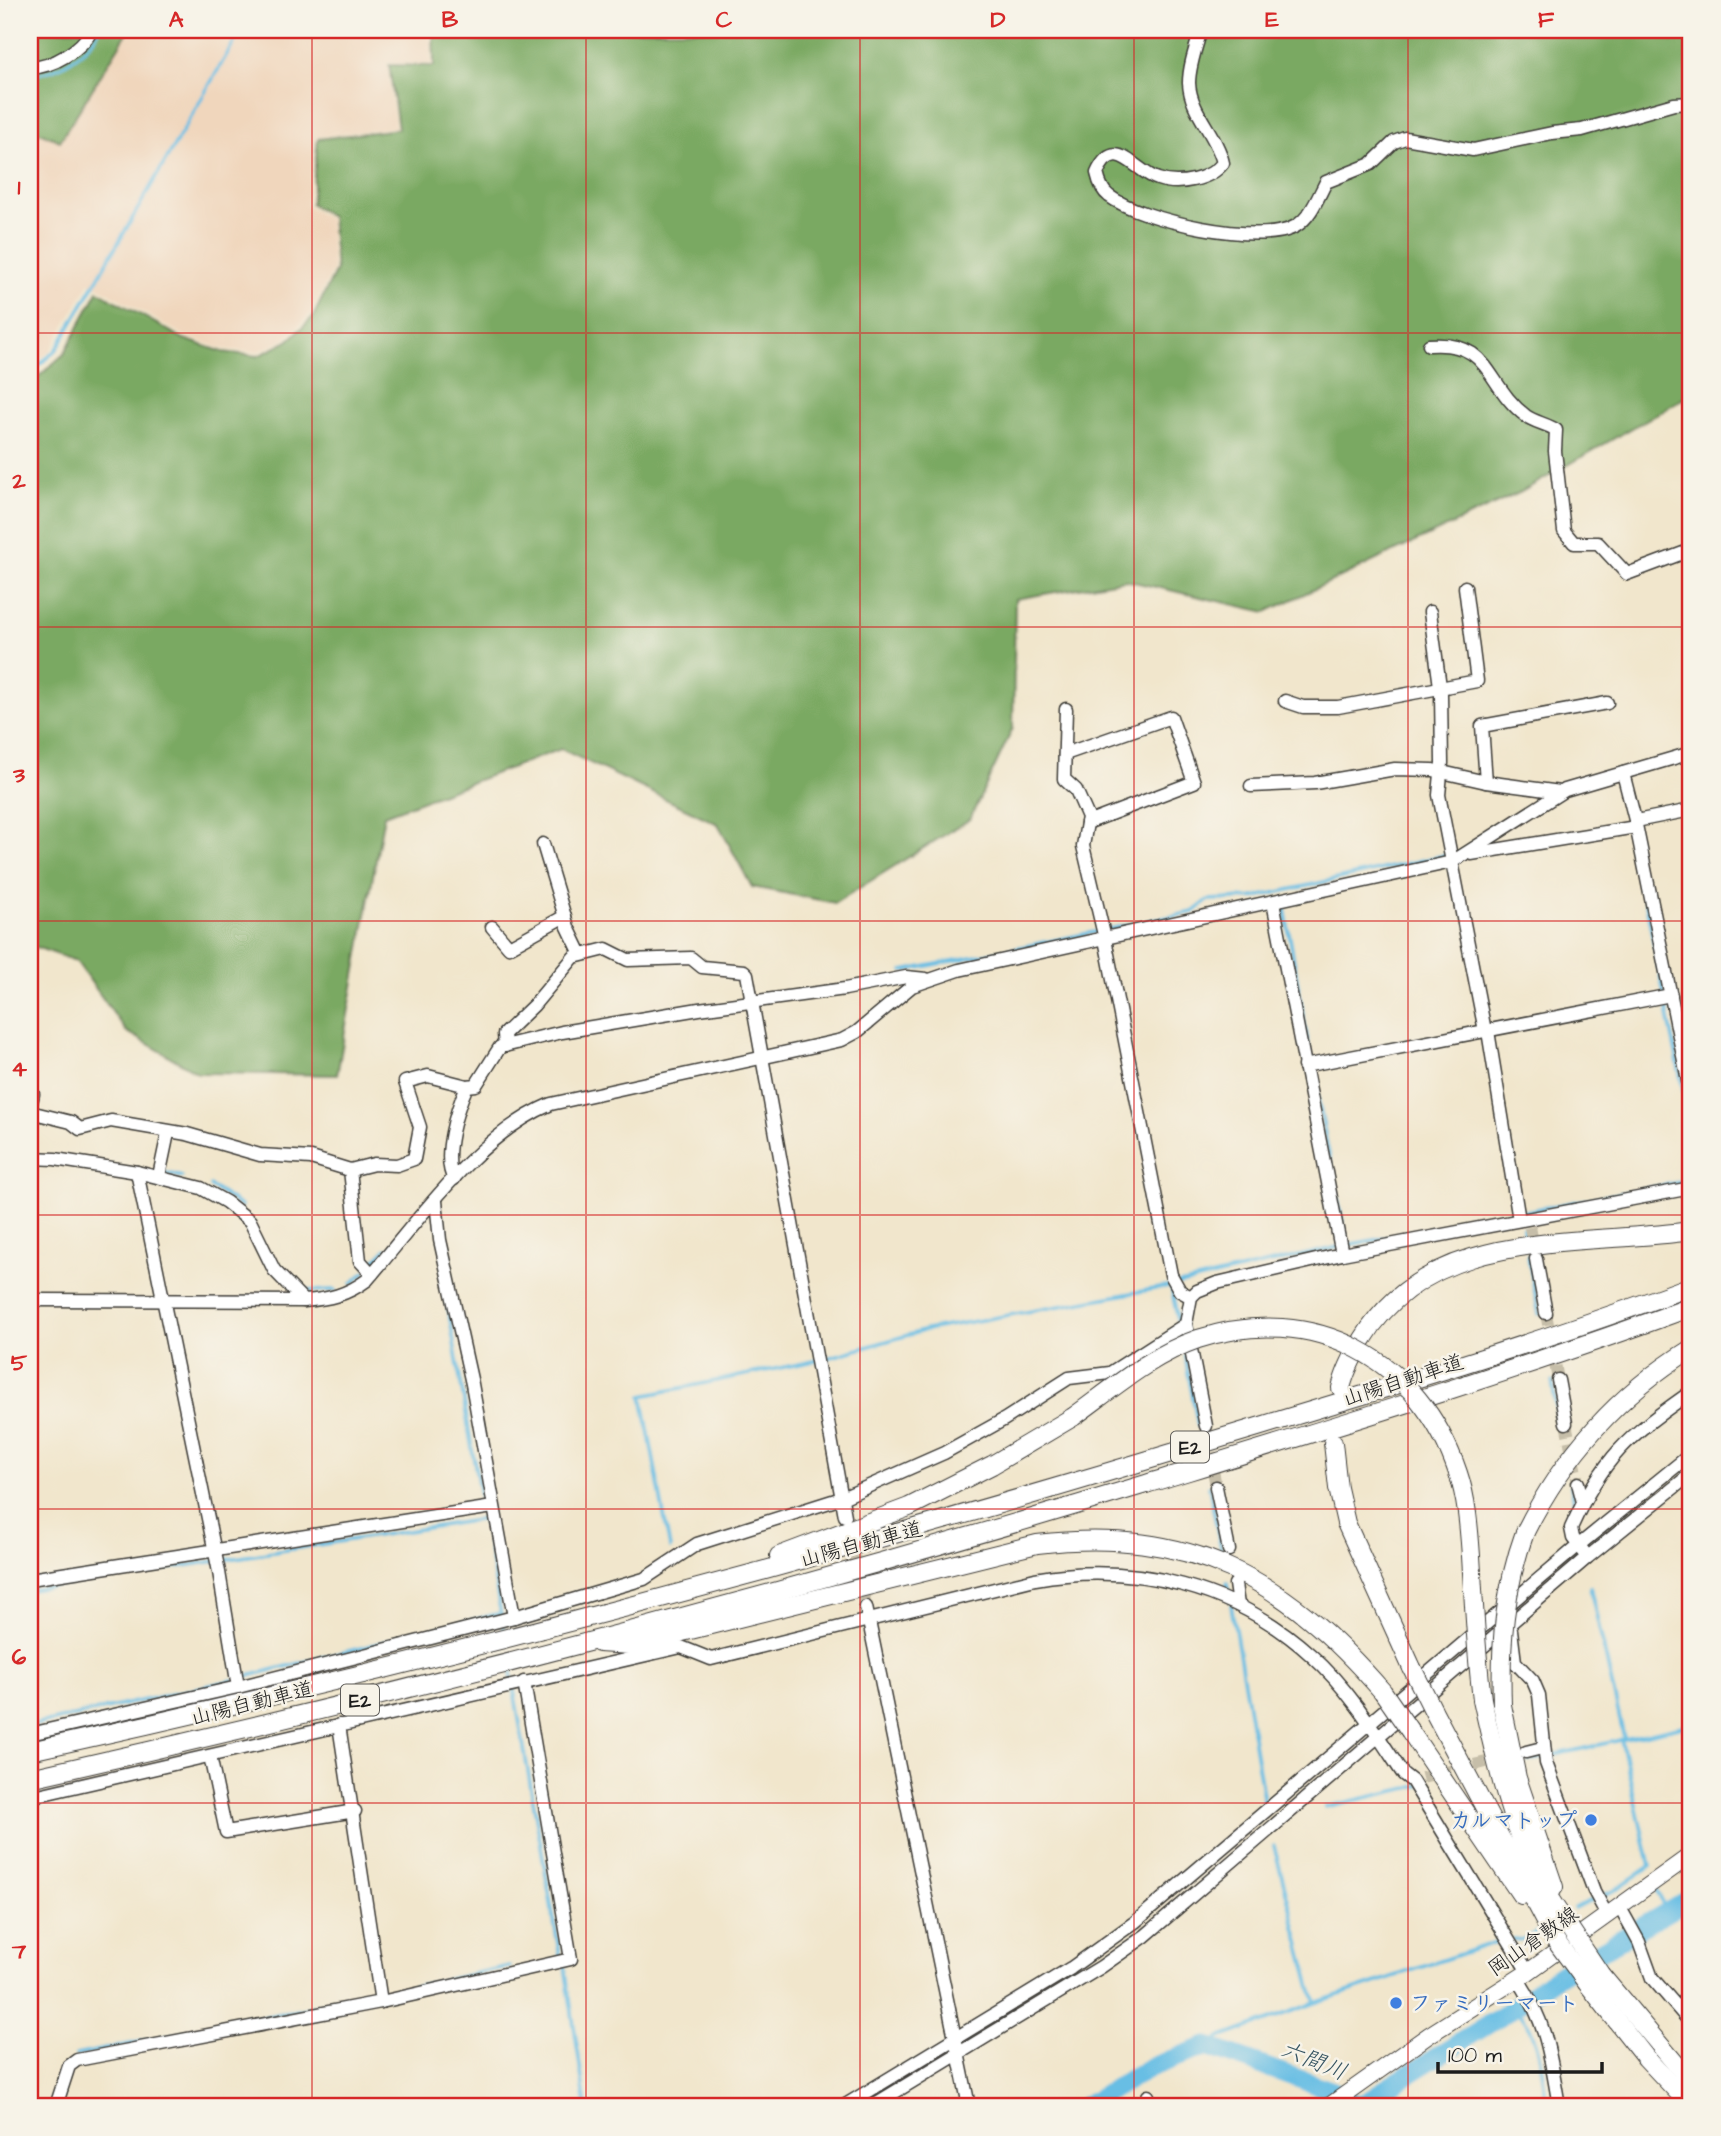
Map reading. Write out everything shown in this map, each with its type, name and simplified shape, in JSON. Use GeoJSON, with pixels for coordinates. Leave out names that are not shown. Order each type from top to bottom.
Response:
{"type":"FeatureCollection","features":[{"type":"Feature","properties":{"kind":"highway"},"geometry":{"type":"LineString","coordinates":[[1341,1388],[1358,1348],[1376,1318],[1420,1279],[1453,1262],[1504,1249],[1691,1230]]}},
{"type":"Feature","properties":{"kind":"highway","name":"山陽自動車道"},"geometry":{"type":"LineString","coordinates":[[30,1751],[164,1722],[684,1591],[993,1507],[1540,1339],[1691,1286]]}},
{"type":"Feature","properties":{"kind":"highway","name":"山陽自動車道"},"geometry":{"type":"LineString","coordinates":[[30,1778],[284,1719],[582,1642],[691,1622],[1303,1436],[1602,1339],[1691,1307]]}},
{"type":"Feature","properties":{"kind":"highway"},"geometry":{"type":"LineString","coordinates":[[684,1591],[909,1507],[992,1465],[1073,1417],[1156,1358],[1196,1340],[1235,1329],[1272,1326],[1345,1342],[1389,1368],[1423,1404],[1459,1474],[1468,1524],[1482,1699],[1501,1780],[1523,1846],[1549,1900],[1567,1924]]}},
{"type":"Feature","properties":{"kind":"highway"},"geometry":{"type":"LineString","coordinates":[[1691,1349],[1590,1432],[1548,1486],[1525,1532],[1505,1604],[1500,1645],[1502,1705],[1517,1778],[1567,1924],[1594,1979],[1646,2058],[1691,2106]]}},
{"type":"Feature","properties":{"kind":"highway"},"geometry":{"type":"LineString","coordinates":[[1334,1443],[1338,1488],[1346,1523],[1433,1710],[1553,1937]]}},
{"type":"Feature","properties":{"kind":"highway"},"geometry":{"type":"LineString","coordinates":[[691,1622],[996,1553],[1079,1539],[1117,1540],[1202,1556],[1246,1575],[1284,1598],[1318,1624],[1383,1692],[1534,1914],[1691,2082]]}},
{"type":"Feature","properties":{"kind":"main road","name":"岡山倉敷線"},"geometry":{"type":"LineString","coordinates":[[1330,2105],[1523,1979],[1605,1904],[1654,1881],[1691,1855]]}},
{"type":"Feature","properties":{"kind":"street"},"geometry":{"type":"LineString","coordinates":[[30,68],[40,68],[75,49],[92,30]]}},
{"type":"Feature","properties":{"kind":"street"},"geometry":{"type":"LineString","coordinates":[[1201,30],[1189,82],[1191,97],[1216,141],[1223,163],[1217,171],[1199,179],[1176,181],[1156,179],[1130,159],[1117,155],[1107,158],[1097,173],[1107,195],[1119,202],[1179,223],[1268,234],[1294,228],[1313,208],[1326,182],[1371,164],[1394,142],[1405,138],[1473,150],[1552,133],[1601,126],[1674,104],[1691,103]]}},
{"type":"Feature","properties":{"kind":"street"},"geometry":{"type":"LineString","coordinates":[[1429,345],[1454,343],[1478,357],[1506,395],[1527,417],[1556,430],[1555,451],[1562,520],[1564,530],[1574,543],[1598,542],[1627,574],[1691,550]]}},
{"type":"Feature","properties":{"kind":"street"},"geometry":{"type":"LineString","coordinates":[[1285,701],[1303,707],[1338,708],[1477,681],[1465,587]]}},
{"type":"Feature","properties":{"kind":"street"},"geometry":{"type":"LineString","coordinates":[[1430,612],[1440,688],[1439,795],[1523,1218]]}},
{"type":"Feature","properties":{"kind":"street"},"geometry":{"type":"LineString","coordinates":[[1486,782],[1482,726],[1607,702]]}},
{"type":"Feature","properties":{"kind":"street"},"geometry":{"type":"LineString","coordinates":[[1066,709],[1065,779],[1076,790],[1088,817],[1083,846],[1104,933],[1171,1275],[1177,1285],[1191,1297]]}},
{"type":"Feature","properties":{"kind":"street"},"geometry":{"type":"LineString","coordinates":[[1065,754],[1171,717],[1194,782],[1087,823]]}},
{"type":"Feature","properties":{"kind":"street"},"geometry":{"type":"LineString","coordinates":[[30,1300],[304,1301],[332,1298],[351,1292],[454,1179],[508,1125],[551,1104],[842,1040],[857,1032],[912,986],[927,979],[1104,933],[1279,901],[1452,862],[1560,792],[1691,753]]}},
{"type":"Feature","properties":{"kind":"street"},"geometry":{"type":"LineString","coordinates":[[1251,786],[1315,783],[1395,769],[1441,772],[1486,782],[1560,792]]}},
{"type":"Feature","properties":{"kind":"street"},"geometry":{"type":"LineString","coordinates":[[1623,773],[1635,821],[1666,996],[1691,1095]]}},
{"type":"Feature","properties":{"kind":"street"},"geometry":{"type":"LineString","coordinates":[[1468,854],[1691,810]]}},
{"type":"Feature","properties":{"kind":"street"},"geometry":{"type":"LineString","coordinates":[[542,845],[565,916],[581,954]]}},
{"type":"Feature","properties":{"kind":"street"},"geometry":{"type":"LineString","coordinates":[[1279,901],[1341,1249]]}},
{"type":"Feature","properties":{"kind":"street"},"geometry":{"type":"LineString","coordinates":[[492,928],[509,947],[565,916]]}},
{"type":"Feature","properties":{"kind":"street"},"geometry":{"type":"LineString","coordinates":[[504,1043],[504,1034],[534,1005],[574,957],[581,954],[606,949],[628,960],[691,958],[702,967],[744,971],[753,1001],[845,1516]]}},
{"type":"Feature","properties":{"kind":"street"},"geometry":{"type":"LineString","coordinates":[[454,1179],[449,1160],[458,1104],[504,1043],[906,977],[927,979]]}},
{"type":"Feature","properties":{"kind":"street"},"geometry":{"type":"LineString","coordinates":[[1308,1065],[1666,996]]}},
{"type":"Feature","properties":{"kind":"street"},"geometry":{"type":"LineString","coordinates":[[30,1093],[33,1094],[30,1110],[71,1122],[80,1129],[111,1121],[168,1133],[187,1134],[260,1155],[311,1158],[350,1170],[374,1164],[397,1165],[414,1159],[420,1127],[405,1082],[428,1076],[470,1086]]}},
{"type":"Feature","properties":{"kind":"street"},"geometry":{"type":"LineString","coordinates":[[160,1173],[168,1133]]}},
{"type":"Feature","properties":{"kind":"street"},"geometry":{"type":"LineString","coordinates":[[30,1158],[160,1173],[201,1188],[226,1202],[250,1221],[274,1270],[304,1301]]}},
{"type":"Feature","properties":{"kind":"street"},"geometry":{"type":"LineString","coordinates":[[350,1170],[360,1261],[369,1271]]}},
{"type":"Feature","properties":{"kind":"street"},"geometry":{"type":"LineString","coordinates":[[137,1172],[237,1681]]}},
{"type":"Feature","properties":{"kind":"street"},"geometry":{"type":"LineString","coordinates":[[1206,1426],[1186,1324],[1191,1297],[1197,1291],[1341,1249],[1691,1188]]}},
{"type":"Feature","properties":{"kind":"street"},"geometry":{"type":"LineString","coordinates":[[436,1201],[440,1240],[472,1384],[486,1508],[506,1619]]}},
{"type":"Feature","properties":{"kind":"street"},"geometry":{"type":"LineString","coordinates":[[1536,1259],[1546,1313]]}},
{"type":"Feature","properties":{"kind":"street"},"geometry":{"type":"LineString","coordinates":[[30,1734],[237,1681],[506,1619],[643,1580],[697,1544],[842,1498],[944,1453],[1069,1378],[1110,1373],[1186,1324]]}},
{"type":"Feature","properties":{"kind":"street"},"geometry":{"type":"LineString","coordinates":[[1558,1380],[1566,1423]]}},
{"type":"Feature","properties":{"kind":"street"},"geometry":{"type":"LineString","coordinates":[[1588,1557],[1578,1545],[1571,1528],[1599,1474],[1621,1445],[1691,1392]]}},
{"type":"Feature","properties":{"kind":"street"},"geometry":{"type":"LineString","coordinates":[[844,2106],[1071,1968],[1135,1922],[1578,1545],[1691,1454]]}},
{"type":"Feature","properties":{"kind":"street"},"geometry":{"type":"LineString","coordinates":[[872,2106],[958,2055],[1145,1936],[1511,1626],[1588,1557],[1691,1474]]}},
{"type":"Feature","properties":{"kind":"street"},"geometry":{"type":"LineString","coordinates":[[1578,1483],[1583,1502]]}},
{"type":"Feature","properties":{"kind":"street"},"geometry":{"type":"LineString","coordinates":[[1216,1487],[1229,1550]]}},
{"type":"Feature","properties":{"kind":"street"},"geometry":{"type":"LineString","coordinates":[[30,1579],[214,1557],[486,1508]]}},
{"type":"Feature","properties":{"kind":"street"},"geometry":{"type":"LineString","coordinates":[[30,1797],[681,1647],[711,1659],[1035,1580],[1078,1573],[1129,1573],[1160,1578],[1233,1603],[1284,1633],[1313,1657],[1370,1724],[1402,1774],[1415,1782],[1509,1938],[1549,2046],[1559,2106]]}},
{"type":"Feature","properties":{"kind":"street"},"geometry":{"type":"LineString","coordinates":[[1233,1603],[1235,1584]]}},
{"type":"Feature","properties":{"kind":"street"},"geometry":{"type":"LineString","coordinates":[[866,1607],[969,2106]]}},
{"type":"Feature","properties":{"kind":"street"},"geometry":{"type":"LineString","coordinates":[[1511,1626],[1515,1662],[1532,1681],[1539,1695],[1544,1754],[1605,1904],[1630,1924],[1652,1978],[1691,2023]]}},
{"type":"Feature","properties":{"kind":"street"},"geometry":{"type":"LineString","coordinates":[[57,2106],[69,2066],[77,2060],[571,1959],[517,1684]]}},
{"type":"Feature","properties":{"kind":"street"},"geometry":{"type":"LineString","coordinates":[[339,1726],[349,1795],[355,1811],[381,1996]]}},
{"type":"Feature","properties":{"kind":"street"},"geometry":{"type":"LineString","coordinates":[[1526,1752],[1544,1754]]}},
{"type":"Feature","properties":{"kind":"street"},"geometry":{"type":"LineString","coordinates":[[211,1756],[226,1832],[355,1811]]}},
{"type":"Feature","properties":{"kind":"shaded area"},"geometry":{"type":"Polygon","coordinates":[[[102,30],[430,30],[431,64],[387,63],[395,127],[316,137],[306,205],[329,219],[333,270],[310,315],[284,340],[257,352],[224,349],[185,336],[90,282],[50,351],[30,368],[30,76],[102,30]]]}},
{"type":"Feature","properties":{"kind":"green space"},"geometry":{"type":"Polygon","coordinates":[[[30,30],[129,30],[60,141],[30,128],[30,30]]]}},
{"type":"Feature","properties":{"kind":"green space"},"geometry":{"type":"Polygon","coordinates":[[[433,30],[1691,30],[1691,394],[1521,492],[1266,612],[1125,580],[1015,599],[1013,728],[970,819],[835,903],[752,887],[718,824],[561,749],[384,815],[337,1075],[198,1073],[126,1031],[76,961],[30,945],[30,384],[64,354],[98,291],[184,339],[223,352],[258,356],[288,341],[313,317],[336,270],[331,217],[311,204],[318,139],[398,129],[389,65],[434,66],[433,30]]]}},
{"type":"Feature","properties":{"kind":"waterway"},"geometry":{"type":"LineString","coordinates":[[30,75],[51,70],[70,61],[86,48],[99,30]]}},
{"type":"Feature","properties":{"kind":"waterway"},"geometry":{"type":"LineString","coordinates":[[30,373],[57,349],[241,30]]}},
{"type":"Feature","properties":{"kind":"waterway"},"geometry":{"type":"LineString","coordinates":[[903,971],[1193,912],[1208,900],[1251,898],[1446,855]]}},
{"type":"Feature","properties":{"kind":"waterway"},"geometry":{"type":"LineString","coordinates":[[1639,869],[1691,1129]]}},
{"type":"Feature","properties":{"kind":"waterway"},"geometry":{"type":"LineString","coordinates":[[1284,903],[1311,1061]]}},
{"type":"Feature","properties":{"kind":"waterway"},"geometry":{"type":"LineString","coordinates":[[1312,1069],[1347,1245]]}},
{"type":"Feature","properties":{"kind":"waterway"},"geometry":{"type":"LineString","coordinates":[[163,1172],[182,1177]]}},
{"type":"Feature","properties":{"kind":"waterway"},"geometry":{"type":"LineString","coordinates":[[1521,1212],[1691,1180]]}},
{"type":"Feature","properties":{"kind":"waterway"},"geometry":{"type":"LineString","coordinates":[[210,1186],[241,1206]]}},
{"type":"Feature","properties":{"kind":"waterway"},"geometry":{"type":"LineString","coordinates":[[670,1548],[642,1396],[824,1359],[926,1330],[1171,1286],[1347,1245],[1514,1214]]}},
{"type":"Feature","properties":{"kind":"waterway"},"geometry":{"type":"LineString","coordinates":[[1523,1228],[1524,1234]]}},
{"type":"Feature","properties":{"kind":"waterway"},"geometry":{"type":"LineString","coordinates":[[369,1266],[386,1249]]}},
{"type":"Feature","properties":{"kind":"waterway"},"geometry":{"type":"LineString","coordinates":[[1528,1256],[1539,1314]]}},
{"type":"Feature","properties":{"kind":"waterway"},"geometry":{"type":"LineString","coordinates":[[352,1283],[365,1272]]}},
{"type":"Feature","properties":{"kind":"waterway"},"geometry":{"type":"LineString","coordinates":[[1171,1286],[1178,1322]]}},
{"type":"Feature","properties":{"kind":"waterway"},"geometry":{"type":"LineString","coordinates":[[302,1291],[335,1290]]}},
{"type":"Feature","properties":{"kind":"waterway"},"geometry":{"type":"LineString","coordinates":[[446,1296],[484,1519]]}},
{"type":"Feature","properties":{"kind":"waterway"},"geometry":{"type":"LineString","coordinates":[[1185,1356],[1198,1426]]}},
{"type":"Feature","properties":{"kind":"waterway"},"geometry":{"type":"LineString","coordinates":[[1552,1382],[1559,1424]]}},
{"type":"Feature","properties":{"kind":"waterway"},"geometry":{"type":"LineString","coordinates":[[1571,1486],[1574,1500]]}},
{"type":"Feature","properties":{"kind":"waterway"},"geometry":{"type":"LineString","coordinates":[[1209,1487],[1221,1549]]}},
{"type":"Feature","properties":{"kind":"waterway"},"geometry":{"type":"LineString","coordinates":[[30,1590],[484,1519],[504,1632]]}},
{"type":"Feature","properties":{"kind":"waterway"},"geometry":{"type":"LineString","coordinates":[[1227,1583],[1229,1598]]}},
{"type":"Feature","properties":{"kind":"waterway"},"geometry":{"type":"LineString","coordinates":[[1590,1587],[1624,1738]]}},
{"type":"Feature","properties":{"kind":"waterway"},"geometry":{"type":"LineString","coordinates":[[1231,1605],[1264,1802]]}},
{"type":"Feature","properties":{"kind":"waterway"},"geometry":{"type":"LineString","coordinates":[[240,1678],[501,1613]]}},
{"type":"Feature","properties":{"kind":"waterway"},"geometry":{"type":"LineString","coordinates":[[510,1667],[560,1956],[565,1966],[586,2106]]}},
{"type":"Feature","properties":{"kind":"waterway"},"geometry":{"type":"LineString","coordinates":[[30,1726],[233,1680]]}},
{"type":"Feature","properties":{"kind":"waterway"},"geometry":{"type":"LineString","coordinates":[[1550,1756],[1691,1724]]}},
{"type":"Feature","properties":{"kind":"waterway"},"geometry":{"type":"LineString","coordinates":[[1574,1908],[1615,1890],[1650,1866],[1621,1739]]}},
{"type":"Feature","properties":{"kind":"waterway"},"geometry":{"type":"LineString","coordinates":[[1528,1761],[1543,1758]]}},
{"type":"Feature","properties":{"kind":"waterway"},"geometry":{"type":"LineString","coordinates":[[1325,1807],[1426,1784]]}},
{"type":"Feature","properties":{"kind":"waterway"},"geometry":{"type":"LineString","coordinates":[[1274,1846],[1315,2003]]}},
{"type":"Feature","properties":{"kind":"waterway"},"geometry":{"type":"LineString","coordinates":[[1655,1885],[1666,1912]]}},
{"type":"Feature","properties":{"kind":"waterway","name":"六間川"},"geometry":{"type":"LineString","coordinates":[[1085,2106],[1149,2068],[1207,2046],[1333,2091],[1358,2106],[1500,2017],[1561,1974],[1691,1898]]}},
{"type":"Feature","properties":{"kind":"waterway"},"geometry":{"type":"LineString","coordinates":[[1513,1939],[1524,1940],[1536,1932]]}},
{"type":"Feature","properties":{"kind":"waterway"},"geometry":{"type":"LineString","coordinates":[[1207,2046],[1222,2037],[1315,2003],[1505,1939]]}},
{"type":"Feature","properties":{"kind":"waterway"},"geometry":{"type":"LineString","coordinates":[[384,1993],[510,1966]]}},
{"type":"Feature","properties":{"kind":"waterway"},"geometry":{"type":"LineString","coordinates":[[76,2055],[377,1994]]}},
{"type":"Feature","properties":{"kind":"waterway"},"geometry":{"type":"LineString","coordinates":[[1514,2007],[1535,2041],[1547,2106]]}},
{"type":"Feature","properties":{"kind":"waterway"},"geometry":{"type":"LineString","coordinates":[[52,2100],[61,2071]]}},
{"type":"Feature","properties":{"kind":"tunnel"},"geometry":{"type":"LineString","coordinates":[[1530,1227],[1535,1252]]}},
{"type":"Feature","properties":{"kind":"tunnel"},"geometry":{"type":"LineString","coordinates":[[1546,1313],[1558,1380]]}},
{"type":"Feature","properties":{"kind":"tunnel"},"geometry":{"type":"LineString","coordinates":[[1566,1423],[1578,1483]]}},
{"type":"Feature","properties":{"kind":"tunnel"},"geometry":{"type":"LineString","coordinates":[[1207,1435],[1216,1487]]}},
{"type":"Feature","properties":{"kind":"tunnel"},"geometry":{"type":"LineString","coordinates":[[850,1539],[866,1607]]}},
{"type":"Feature","properties":{"kind":"tunnel"},"geometry":{"type":"LineString","coordinates":[[1422,1778],[1502,1758]]}},
{"type":"Feature","properties":{"kind":"place","name":"カルマトップ"},"geometry":{"type":"Point","coordinates":[1591,1820]}},
{"type":"Feature","properties":{"kind":"place","name":"ファミリーマート"},"geometry":{"type":"Point","coordinates":[1396,2003]}}]}
